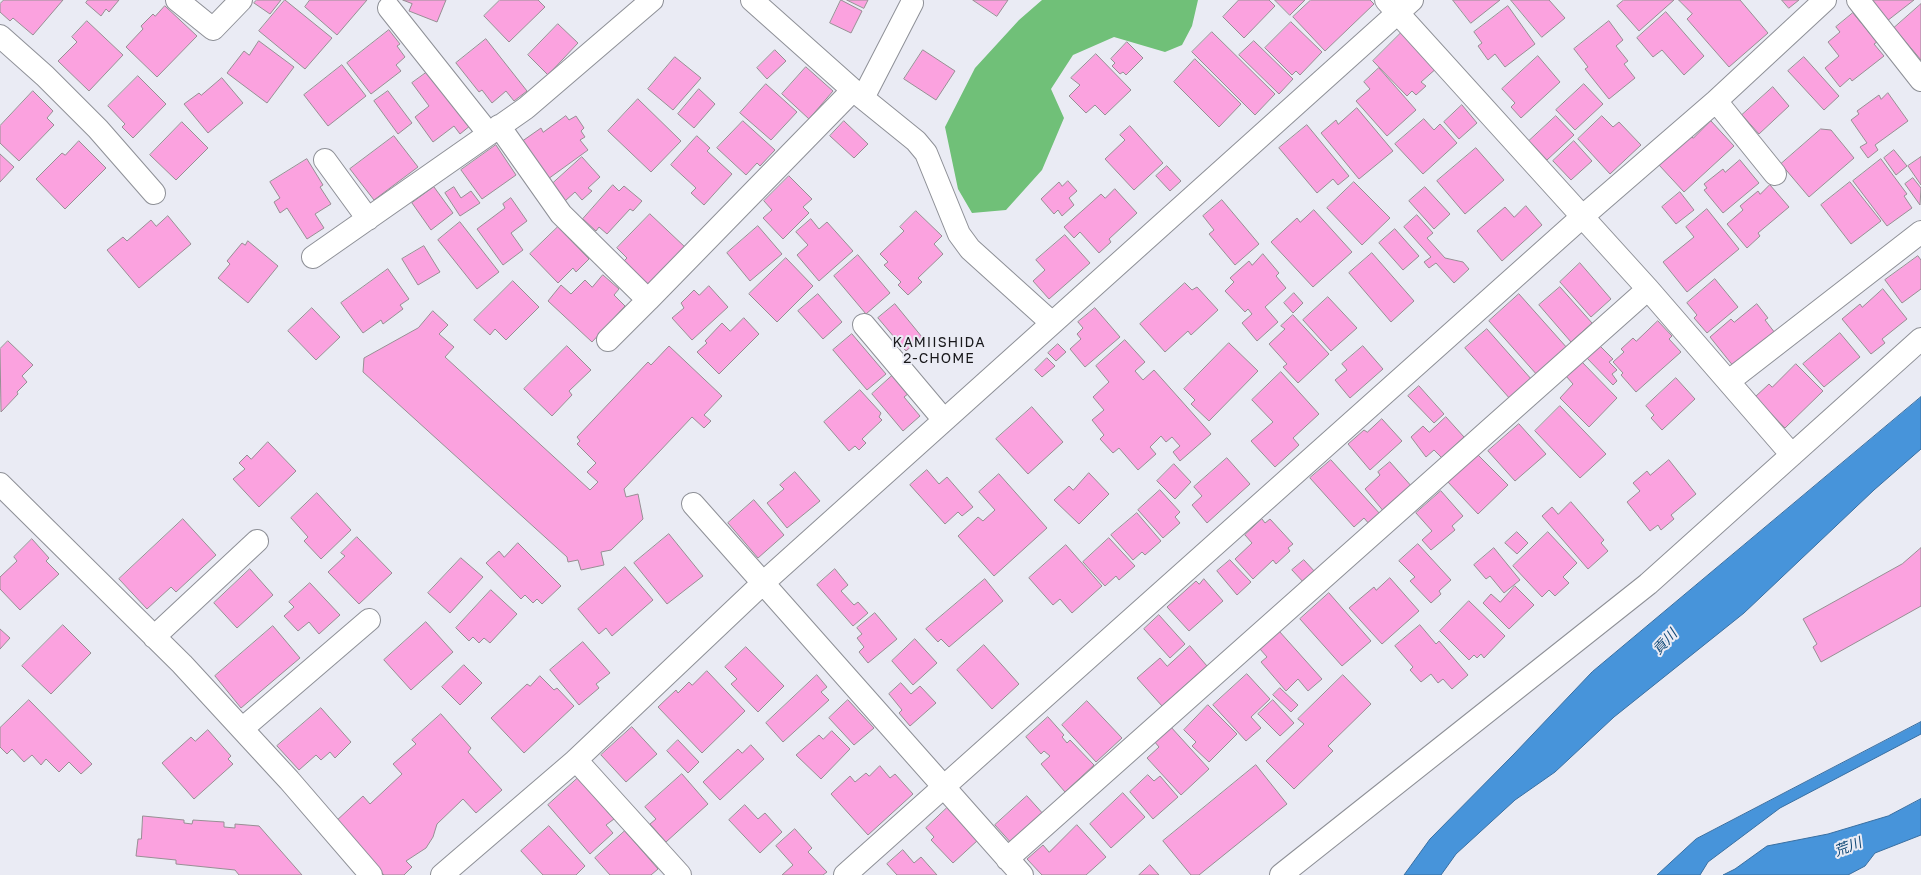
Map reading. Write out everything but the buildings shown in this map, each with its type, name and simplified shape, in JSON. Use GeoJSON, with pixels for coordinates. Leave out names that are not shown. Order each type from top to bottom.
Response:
{"type":"FeatureCollection","features":[{"type":"Feature","properties":{"kind":"street"},"geometry":{"type":"LineString","coordinates":[[178,0],[213,29],[241,0]]}},
{"type":"Feature","properties":{"kind":"street"},"geometry":{"type":"LineString","coordinates":[[314,257],[526,108],[652,0]]}},
{"type":"Feature","properties":{"kind":"street"},"geometry":{"type":"LineString","coordinates":[[752,0],[858,94],[916,141],[926,154],[960,234],[970,249],[1052,323]]}},
{"type":"Feature","properties":{"kind":"street"},"geometry":{"type":"LineString","coordinates":[[845,875],[944,785],[1582,217],[1716,101],[1825,0]]}},
{"type":"Feature","properties":{"kind":"street"},"geometry":{"type":"LineString","coordinates":[[1858,0],[1921,80]]}},
{"type":"Feature","properties":{"kind":"street"},"geometry":{"type":"LineString","coordinates":[[608,340],[858,94],[912,3]]}},
{"type":"Feature","properties":{"kind":"street"},"geometry":{"type":"LineString","coordinates":[[442,875],[576,760],[764,583],[1052,323],[1398,4],[1582,217],[1648,289],[1792,455]]}},
{"type":"Feature","properties":{"kind":"street"},"geometry":{"type":"LineString","coordinates":[[389,8],[494,130],[561,214],[648,300]]}},
{"type":"Feature","properties":{"kind":"street"},"geometry":{"type":"LineString","coordinates":[[0,36],[45,76],[98,129],[154,193]]}},
{"type":"Feature","properties":{"kind":"street"},"geometry":{"type":"LineString","coordinates":[[1716,101],[1775,174]]}},
{"type":"Feature","properties":{"kind":"street"},"geometry":{"type":"LineString","coordinates":[[325,160],[368,219]]}},
{"type":"Feature","properties":{"kind":"street"},"geometry":{"type":"LineString","coordinates":[[1729,381],[1921,232]]}},
{"type":"Feature","properties":{"kind":"street"},"geometry":{"type":"LineString","coordinates":[[1007,859],[1648,289]]}},
{"type":"Feature","properties":{"kind":"street"},"geometry":{"type":"LineString","coordinates":[[864,325],[944,420]]}},
{"type":"Feature","properties":{"kind":"street"},"geometry":{"type":"LineString","coordinates":[[1281,875],[1648,584],[1921,339]]}},
{"type":"Feature","properties":{"kind":"street"},"geometry":{"type":"LineString","coordinates":[[0,484],[154,637],[242,729],[289,780],[371,875]]}},
{"type":"Feature","properties":{"kind":"street"},"geometry":{"type":"LineString","coordinates":[[693,504],[944,785],[1022,875]]}},
{"type":"Feature","properties":{"kind":"street"},"geometry":{"type":"LineString","coordinates":[[154,637],[256,541]]}},
{"type":"Feature","properties":{"kind":"street"},"geometry":{"type":"LineString","coordinates":[[242,729],[369,620]]}},
{"type":"Feature","properties":{"kind":"street"},"geometry":{"type":"LineString","coordinates":[[576,760],[680,875]]}},
{"type":"Feature","properties":{"kind":"green space"},"geometry":{"type":"Polygon","coordinates":[[[1042,0],[1198,0],[1192,26],[1182,45],[1165,52],[1114,37],[1073,55],[1051,89],[1064,118],[1042,170],[1006,210],[972,213],[958,189],[945,127],[975,68],[1019,20],[1042,0]]]}},
{"type":"Feature","properties":{"kind":"water","name":"貢川"},"geometry":{"type":"Polygon","coordinates":[[[1921,397],[1921,449],[1874,490],[1744,613],[1614,717],[1555,772],[1515,800],[1456,854],[1441,875],[1404,875],[1430,839],[1592,672],[1921,397]]]}},
{"type":"Feature","properties":{"kind":"water"},"geometry":{"type":"Polygon","coordinates":[[[1921,722],[1921,734],[1780,808],[1708,862],[1700,875],[1657,875],[1696,839],[1921,722]]]}},
{"type":"Feature","properties":{"kind":"water","name":"荒川"},"geometry":{"type":"Polygon","coordinates":[[[1921,799],[1921,835],[1875,853],[1865,866],[1848,875],[1723,875],[1735,869],[1767,846],[1828,834],[1888,816],[1921,799]]]}},
{"type":"Feature","properties":{"kind":"district","name":"KAMIISHIDA 2-CHOME"},"geometry":{"type":"Point","coordinates":[939,352]}}]}
